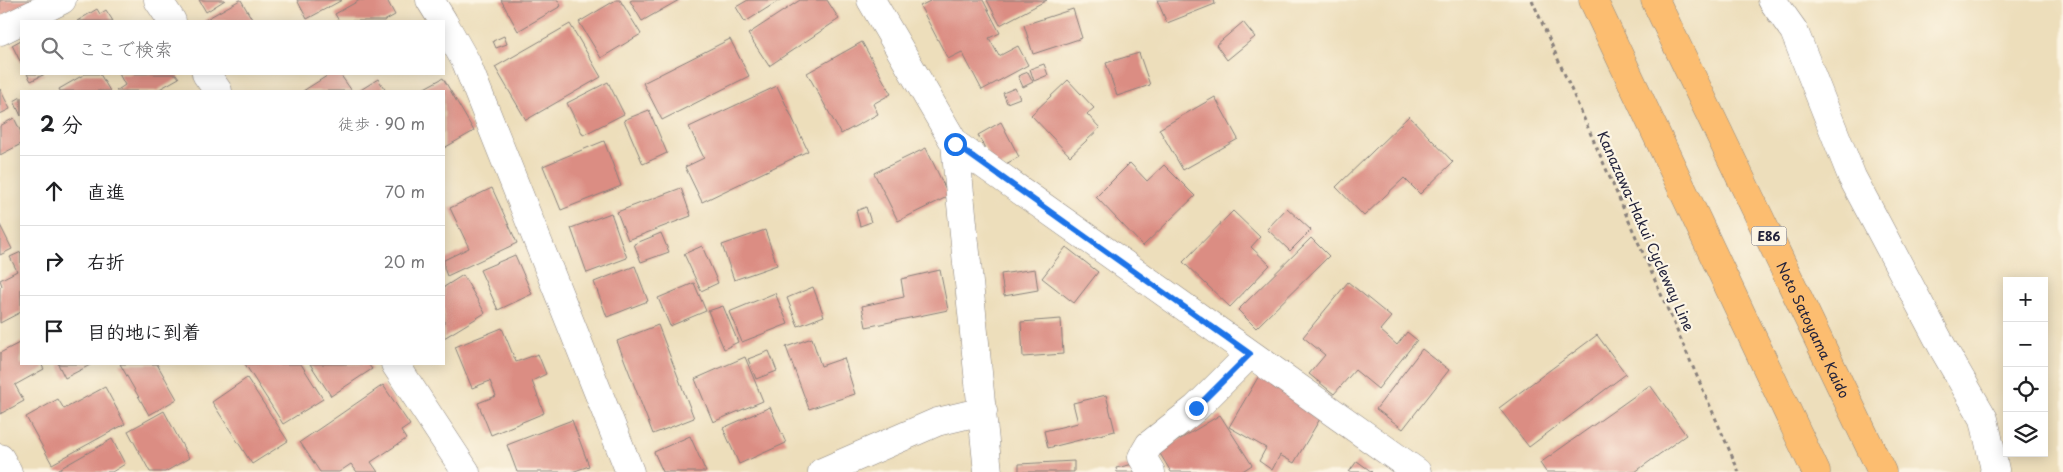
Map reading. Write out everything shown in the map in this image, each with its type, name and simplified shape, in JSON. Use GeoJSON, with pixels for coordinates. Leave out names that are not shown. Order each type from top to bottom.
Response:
{"type":"FeatureCollection","features":[{"type":"Feature","properties":{"kind":"highway"},"geometry":{"type":"LineString","coordinates":[[1593,0],[1816,472]]}},
{"type":"Feature","properties":{"kind":"highway","name":"Noto Satoyama Kaido"},"geometry":{"type":"LineString","coordinates":[[1655,0],[1882,472]]}},
{"type":"Feature","properties":{"kind":"street"},"geometry":{"type":"LineString","coordinates":[[22,20],[62,0]]}},
{"type":"Feature","properties":{"kind":"street"},"geometry":{"type":"LineString","coordinates":[[158,0],[171,20]]}},
{"type":"Feature","properties":{"kind":"street"},"geometry":{"type":"LineString","coordinates":[[430,0],[442,20]]}},
{"type":"Feature","properties":{"kind":"street"},"geometry":{"type":"LineString","coordinates":[[871,0],[955,144],[988,472]]}},
{"type":"Feature","properties":{"kind":"street"},"geometry":{"type":"LineString","coordinates":[[1772,0],[1794,31],[1852,177],[1944,350],[1984,419],[1996,470],[1994,472]]}},
{"type":"Feature","properties":{"kind":"street"},"geometry":{"type":"LineString","coordinates":[[0,31],[20,21]]}},
{"type":"Feature","properties":{"kind":"street"},"geometry":{"type":"LineString","coordinates":[[445,25],[466,62],[630,472]]}},
{"type":"Feature","properties":{"kind":"street"},"geometry":{"type":"LineString","coordinates":[[207,75],[217,90]]}},
{"type":"Feature","properties":{"kind":"street"},"geometry":{"type":"LineString","coordinates":[[955,144],[1417,472]]}},
{"type":"Feature","properties":{"kind":"street"},"geometry":{"type":"LineString","coordinates":[[1151,472],[1142,457],[1149,445],[1196,408],[1250,354]]}},
{"type":"Feature","properties":{"kind":"street"},"geometry":{"type":"LineString","coordinates":[[396,365],[466,472]]}},
{"type":"Feature","properties":{"kind":"street"},"geometry":{"type":"LineString","coordinates":[[822,472],[937,422],[983,411]]}},
{"type":"Feature","properties":{"kind":"street"},"geometry":{"type":"LineString","coordinates":[[0,458],[8,472]]}},
{"type":"Feature","properties":{"kind":"path","name":"Kanazawa-Hakui Cycleway Line"},"geometry":{"type":"LineString","coordinates":[[1532,0],[1740,472]]}},
{"type":"Feature","properties":{"kind":"building"},"geometry":{"type":"Polygon","coordinates":[[[0,0],[33,0],[0,18],[0,0]]]}},
{"type":"Feature","properties":{"kind":"building"},"geometry":{"type":"Polygon","coordinates":[[[199,0],[225,0],[206,12],[199,0]]]}},
{"type":"Feature","properties":{"kind":"building"},"geometry":{"type":"Polygon","coordinates":[[[240,0],[252,20],[205,20],[240,0]]]}},
{"type":"Feature","properties":{"kind":"building"},"geometry":{"type":"Polygon","coordinates":[[[297,0],[342,0],[307,19],[297,0]]]}},
{"type":"Feature","properties":{"kind":"building"},"geometry":{"type":"Polygon","coordinates":[[[360,0],[387,0],[395,15],[386,20],[338,20],[335,14],[360,0]]]}},
{"type":"Feature","properties":{"kind":"building"},"geometry":{"type":"Polygon","coordinates":[[[501,0],[558,0],[561,6],[518,31],[501,0]]]}},
{"type":"Feature","properties":{"kind":"building"},"geometry":{"type":"Polygon","coordinates":[[[616,0],[620,0],[641,34],[601,58],[579,22],[616,0]]]}},
{"type":"Feature","properties":{"kind":"building"},"geometry":{"type":"Polygon","coordinates":[[[679,0],[642,21],[630,1],[679,0]]]}},
{"type":"Feature","properties":{"kind":"building"},"geometry":{"type":"Polygon","coordinates":[[[748,0],[780,0],[745,22],[736,7],[748,0]]]}},
{"type":"Feature","properties":{"kind":"building"},"geometry":{"type":"Polygon","coordinates":[[[800,0],[827,0],[839,19],[769,66],[748,34],[800,0]]]}},
{"type":"Feature","properties":{"kind":"building"},"geometry":{"type":"Polygon","coordinates":[[[932,0],[983,0],[1000,33],[989,38],[999,56],[1018,46],[1028,65],[982,90],[962,52],[948,59],[920,6],[932,0]]]}},
{"type":"Feature","properties":{"kind":"building"},"geometry":{"type":"Polygon","coordinates":[[[987,0],[1047,0],[1000,25],[987,0]]]}},
{"type":"Feature","properties":{"kind":"building"},"geometry":{"type":"Polygon","coordinates":[[[1157,0],[1214,0],[1215,4],[1167,23],[1157,0]]]}},
{"type":"Feature","properties":{"kind":"building"},"geometry":{"type":"Polygon","coordinates":[[[97,9],[100,14],[106,10],[112,20],[79,20],[97,9]]]}},
{"type":"Feature","properties":{"kind":"building"},"geometry":{"type":"Polygon","coordinates":[[[1073,9],[1082,38],[1033,54],[1024,25],[1073,9]]]}},
{"type":"Feature","properties":{"kind":"building"},"geometry":{"type":"Polygon","coordinates":[[[1243,22],[1255,37],[1227,60],[1216,45],[1243,22]]]}},
{"type":"Feature","properties":{"kind":"building"},"geometry":{"type":"Polygon","coordinates":[[[570,24],[601,77],[526,120],[495,67],[570,24]]]}},
{"type":"Feature","properties":{"kind":"building"},"geometry":{"type":"Polygon","coordinates":[[[504,36],[507,44],[496,48],[493,41],[504,36]]]}},
{"type":"Feature","properties":{"kind":"building"},"geometry":{"type":"Polygon","coordinates":[[[730,39],[749,76],[662,120],[643,83],[730,39]]]}},
{"type":"Feature","properties":{"kind":"building"},"geometry":{"type":"Polygon","coordinates":[[[20,41],[20,61],[12,45],[20,41]]]}},
{"type":"Feature","properties":{"kind":"building"},"geometry":{"type":"Polygon","coordinates":[[[862,42],[891,94],[873,104],[878,114],[841,134],[807,73],[862,42]]]}},
{"type":"Feature","properties":{"kind":"building"},"geometry":{"type":"Polygon","coordinates":[[[1139,53],[1150,85],[1117,96],[1106,63],[1139,53]]]}},
{"type":"Feature","properties":{"kind":"building"},"geometry":{"type":"Polygon","coordinates":[[[1044,64],[1048,75],[1034,81],[1030,69],[1044,64]]]}},
{"type":"Feature","properties":{"kind":"building"},"geometry":{"type":"Polygon","coordinates":[[[1028,72],[1033,82],[1023,87],[1018,76],[1028,72]]]}},
{"type":"Feature","properties":{"kind":"building"},"geometry":{"type":"Polygon","coordinates":[[[28,75],[43,75],[31,81],[28,75]]]}},
{"type":"Feature","properties":{"kind":"building"},"geometry":{"type":"Polygon","coordinates":[[[83,75],[101,75],[109,90],[60,90],[83,75]]]}},
{"type":"Feature","properties":{"kind":"building"},"geometry":{"type":"Polygon","coordinates":[[[120,75],[177,75],[179,78],[158,90],[118,90],[125,85],[120,75]]]}},
{"type":"Feature","properties":{"kind":"building"},"geometry":{"type":"Polygon","coordinates":[[[328,75],[341,75],[351,90],[305,90],[328,75]]]}},
{"type":"Feature","properties":{"kind":"building"},"geometry":{"type":"Polygon","coordinates":[[[443,78],[474,131],[445,147],[445,90],[421,90],[443,78]]]}},
{"type":"Feature","properties":{"kind":"building"},"geometry":{"type":"Polygon","coordinates":[[[378,79],[385,90],[361,90],[378,79]]]}},
{"type":"Feature","properties":{"kind":"building"},"geometry":{"type":"Polygon","coordinates":[[[1068,80],[1094,108],[1087,114],[1100,128],[1070,156],[1031,115],[1068,80]]]}},
{"type":"Feature","properties":{"kind":"building"},"geometry":{"type":"Polygon","coordinates":[[[608,82],[624,114],[583,135],[567,103],[608,82]]]}},
{"type":"Feature","properties":{"kind":"building"},"geometry":{"type":"Polygon","coordinates":[[[777,86],[808,151],[702,202],[685,167],[704,158],[689,127],[777,86]]]}},
{"type":"Feature","properties":{"kind":"building"},"geometry":{"type":"Polygon","coordinates":[[[1015,88],[1020,98],[1007,103],[1003,93],[1015,88]]]}},
{"type":"Feature","properties":{"kind":"building"},"geometry":{"type":"Polygon","coordinates":[[[0,89],[10,109],[0,114],[0,89]]]}},
{"type":"Feature","properties":{"kind":"building"},"geometry":{"type":"Polygon","coordinates":[[[1215,97],[1238,139],[1183,170],[1159,129],[1215,97]]]}},
{"type":"Feature","properties":{"kind":"building"},"geometry":{"type":"Polygon","coordinates":[[[20,98],[20,114],[14,101],[20,98]]]}},
{"type":"Feature","properties":{"kind":"building"},"geometry":{"type":"Polygon","coordinates":[[[649,110],[667,153],[643,164],[624,120],[649,110]]]}},
{"type":"Feature","properties":{"kind":"building"},"geometry":{"type":"Polygon","coordinates":[[[1409,116],[1453,162],[1420,194],[1404,178],[1364,216],[1336,187],[1409,116]]]}},
{"type":"Feature","properties":{"kind":"building"},"geometry":{"type":"Polygon","coordinates":[[[14,118],[20,130],[20,145],[0,155],[0,126],[14,118]]]}},
{"type":"Feature","properties":{"kind":"building"},"geometry":{"type":"Polygon","coordinates":[[[1001,122],[1019,157],[996,169],[978,135],[1001,122]]]}},
{"type":"Feature","properties":{"kind":"building"},"geometry":{"type":"Polygon","coordinates":[[[604,141],[621,186],[561,210],[543,166],[604,141]]]}},
{"type":"Feature","properties":{"kind":"building"},"geometry":{"type":"Polygon","coordinates":[[[926,148],[949,196],[898,221],[874,173],[926,148]]]}},
{"type":"Feature","properties":{"kind":"building"},"geometry":{"type":"Polygon","coordinates":[[[1130,163],[1147,181],[1164,165],[1195,196],[1143,246],[1096,197],[1130,163]]]}},
{"type":"Feature","properties":{"kind":"building"},"geometry":{"type":"Polygon","coordinates":[[[492,188],[517,243],[447,276],[445,260],[469,248],[450,208],[492,188]]]}},
{"type":"Feature","properties":{"kind":"building"},"geometry":{"type":"Polygon","coordinates":[[[681,188],[691,216],[628,240],[617,212],[681,188]]]}},
{"type":"Feature","properties":{"kind":"building"},"geometry":{"type":"Polygon","coordinates":[[[866,207],[871,222],[860,226],[856,211],[866,207]]]}},
{"type":"Feature","properties":{"kind":"building"},"geometry":{"type":"Polygon","coordinates":[[[1287,208],[1311,230],[1290,251],[1267,229],[1287,208]]]}},
{"type":"Feature","properties":{"kind":"building"},"geometry":{"type":"Polygon","coordinates":[[[1233,211],[1260,237],[1251,247],[1270,265],[1230,307],[1183,262],[1233,211]]]}},
{"type":"Feature","properties":{"kind":"building"},"geometry":{"type":"Polygon","coordinates":[[[611,213],[627,258],[587,273],[571,228],[611,213]]]}},
{"type":"Feature","properties":{"kind":"building"},"geometry":{"type":"Polygon","coordinates":[[[0,225],[12,249],[0,255],[0,225]]]}},
{"type":"Feature","properties":{"kind":"building"},"geometry":{"type":"Polygon","coordinates":[[[765,230],[777,265],[734,280],[722,245],[765,230]]]}},
{"type":"Feature","properties":{"kind":"building"},"geometry":{"type":"Polygon","coordinates":[[[661,233],[669,252],[641,262],[634,244],[661,233]]]}},
{"type":"Feature","properties":{"kind":"building"},"geometry":{"type":"Polygon","coordinates":[[[1311,238],[1329,256],[1256,328],[1238,310],[1311,238]]]}},
{"type":"Feature","properties":{"kind":"building"},"geometry":{"type":"Polygon","coordinates":[[[702,246],[718,283],[701,291],[684,254],[702,246]]]}},
{"type":"Feature","properties":{"kind":"building"},"geometry":{"type":"Polygon","coordinates":[[[1066,247],[1098,272],[1074,303],[1042,278],[1066,247]]]}},
{"type":"Feature","properties":{"kind":"building"},"geometry":{"type":"Polygon","coordinates":[[[20,252],[20,313],[0,323],[0,287],[2,286],[0,280],[17,271],[10,257],[20,252]]]}},
{"type":"Feature","properties":{"kind":"building"},"geometry":{"type":"Polygon","coordinates":[[[515,255],[532,294],[498,310],[480,270],[515,255]]]}},
{"type":"Feature","properties":{"kind":"building"},"geometry":{"type":"Polygon","coordinates":[[[635,266],[648,301],[607,317],[594,282],[635,266]]]}},
{"type":"Feature","properties":{"kind":"building"},"geometry":{"type":"Polygon","coordinates":[[[1035,269],[1038,290],[1004,296],[1001,274],[1035,269]]]}},
{"type":"Feature","properties":{"kind":"building"},"geometry":{"type":"Polygon","coordinates":[[[940,270],[948,310],[866,327],[862,306],[904,297],[901,279],[940,270]]]}},
{"type":"Feature","properties":{"kind":"building"},"geometry":{"type":"Polygon","coordinates":[[[463,275],[485,313],[445,337],[445,286],[463,275]]]}},
{"type":"Feature","properties":{"kind":"building"},"geometry":{"type":"Polygon","coordinates":[[[1348,282],[1391,317],[1380,330],[1397,345],[1407,332],[1417,340],[1378,389],[1355,370],[1334,394],[1309,374],[1325,355],[1303,337],[1348,282]]]}},
{"type":"Feature","properties":{"kind":"building"},"geometry":{"type":"Polygon","coordinates":[[[694,283],[706,311],[670,326],[658,298],[694,283]]]}},
{"type":"Feature","properties":{"kind":"building"},"geometry":{"type":"Polygon","coordinates":[[[813,287],[824,316],[798,326],[787,298],[813,287]]]}},
{"type":"Feature","properties":{"kind":"building"},"geometry":{"type":"Polygon","coordinates":[[[775,293],[788,324],[742,342],[729,312],[775,293]]]}},
{"type":"Feature","properties":{"kind":"building"},"geometry":{"type":"Polygon","coordinates":[[[723,306],[738,342],[724,349],[708,311],[723,306]]]}},
{"type":"Feature","properties":{"kind":"building"},"geometry":{"type":"Polygon","coordinates":[[[1061,319],[1063,354],[1023,357],[1021,322],[1061,319]]]}},
{"type":"Feature","properties":{"kind":"building"},"geometry":{"type":"Polygon","coordinates":[[[658,325],[694,418],[653,434],[617,341],[658,325]]]}},
{"type":"Feature","properties":{"kind":"building"},"geometry":{"type":"Polygon","coordinates":[[[502,328],[516,362],[538,354],[546,374],[532,381],[544,413],[491,435],[478,403],[496,396],[490,381],[472,388],[455,347],[502,328]]]}},
{"type":"Feature","properties":{"kind":"building"},"geometry":{"type":"Polygon","coordinates":[[[1597,335],[1626,374],[1529,447],[1499,408],[1597,335]]]}},
{"type":"Feature","properties":{"kind":"building"},"geometry":{"type":"Polygon","coordinates":[[[812,338],[821,366],[844,358],[855,394],[809,409],[786,347],[812,338]]]}},
{"type":"Feature","properties":{"kind":"building"},"geometry":{"type":"Polygon","coordinates":[[[20,343],[20,365],[42,365],[44,369],[15,385],[24,401],[0,414],[0,353],[20,343]]]}},
{"type":"Feature","properties":{"kind":"building"},"geometry":{"type":"Polygon","coordinates":[[[1422,349],[1449,370],[1403,429],[1376,409],[1422,349]]]}},
{"type":"Feature","properties":{"kind":"building"},"geometry":{"type":"Polygon","coordinates":[[[769,351],[777,371],[756,379],[748,359],[769,351]]]}},
{"type":"Feature","properties":{"kind":"building"},"geometry":{"type":"Polygon","coordinates":[[[745,357],[763,401],[713,422],[695,379],[745,357]]]}},
{"type":"Feature","properties":{"kind":"building"},"geometry":{"type":"Polygon","coordinates":[[[58,365],[90,365],[65,378],[58,365]]]}},
{"type":"Feature","properties":{"kind":"building"},"geometry":{"type":"Polygon","coordinates":[[[121,365],[158,365],[177,399],[149,415],[121,365]]]}},
{"type":"Feature","properties":{"kind":"building"},"geometry":{"type":"Polygon","coordinates":[[[246,365],[302,365],[323,399],[283,424],[246,365]]]}},
{"type":"Feature","properties":{"kind":"building"},"geometry":{"type":"Polygon","coordinates":[[[311,365],[369,365],[372,369],[331,396],[311,365]]]}},
{"type":"Feature","properties":{"kind":"building"},"geometry":{"type":"Polygon","coordinates":[[[1260,374],[1324,412],[1294,463],[1280,455],[1272,470],[1259,461],[1266,448],[1229,427],[1260,374]]]}},
{"type":"Feature","properties":{"kind":"building"},"geometry":{"type":"Polygon","coordinates":[[[247,378],[288,441],[252,464],[212,402],[247,378]]]}},
{"type":"Feature","properties":{"kind":"building"},"geometry":{"type":"Polygon","coordinates":[[[383,385],[410,425],[401,431],[406,439],[371,462],[378,472],[357,472],[351,464],[339,472],[320,472],[300,442],[383,385]]]}},
{"type":"Feature","properties":{"kind":"building"},"geometry":{"type":"Polygon","coordinates":[[[1650,385],[1686,435],[1635,472],[1546,472],[1540,463],[1650,385]]]}},
{"type":"Feature","properties":{"kind":"building"},"geometry":{"type":"Polygon","coordinates":[[[105,387],[125,424],[52,464],[26,417],[58,399],[64,409],[105,387]]]}},
{"type":"Feature","properties":{"kind":"building"},"geometry":{"type":"Polygon","coordinates":[[[1106,395],[1115,431],[1048,448],[1044,431],[1078,423],[1073,403],[1106,395]]]}},
{"type":"Feature","properties":{"kind":"building"},"geometry":{"type":"Polygon","coordinates":[[[770,407],[786,443],[739,464],[723,428],[770,407]]]}},
{"type":"Feature","properties":{"kind":"building"},"geometry":{"type":"Polygon","coordinates":[[[164,411],[189,458],[165,472],[150,472],[128,431],[164,411]]]}},
{"type":"Feature","properties":{"kind":"building"},"geometry":{"type":"Polygon","coordinates":[[[1220,415],[1252,465],[1241,472],[1171,472],[1159,452],[1220,415]]]}},
{"type":"Feature","properties":{"kind":"building"},"geometry":{"type":"Polygon","coordinates":[[[572,420],[589,466],[572,472],[517,472],[507,445],[572,420]]]}},
{"type":"Feature","properties":{"kind":"building"},"geometry":{"type":"Polygon","coordinates":[[[690,436],[706,472],[663,472],[654,452],[690,436]]]}},
{"type":"Feature","properties":{"kind":"building"},"geometry":{"type":"Polygon","coordinates":[[[112,439],[125,464],[112,472],[54,472],[112,439]]]}},
{"type":"Feature","properties":{"kind":"building"},"geometry":{"type":"Polygon","coordinates":[[[1074,461],[1074,472],[1019,472],[1019,464],[1074,461]]]}},
{"type":"Feature","properties":{"kind":"building"},"geometry":{"type":"Polygon","coordinates":[[[1357,461],[1372,472],[1349,472],[1357,461]]]}},
{"type":"Feature","properties":{"kind":"building"},"geometry":{"type":"Polygon","coordinates":[[[1138,463],[1140,472],[1117,472],[1116,468],[1138,463]]]}},
{"type":"Feature","properties":{"kind":"route"},"geometry":{"type":"LineString","coordinates":[[955,144],[1250,354],[1196,408]]}}]}
